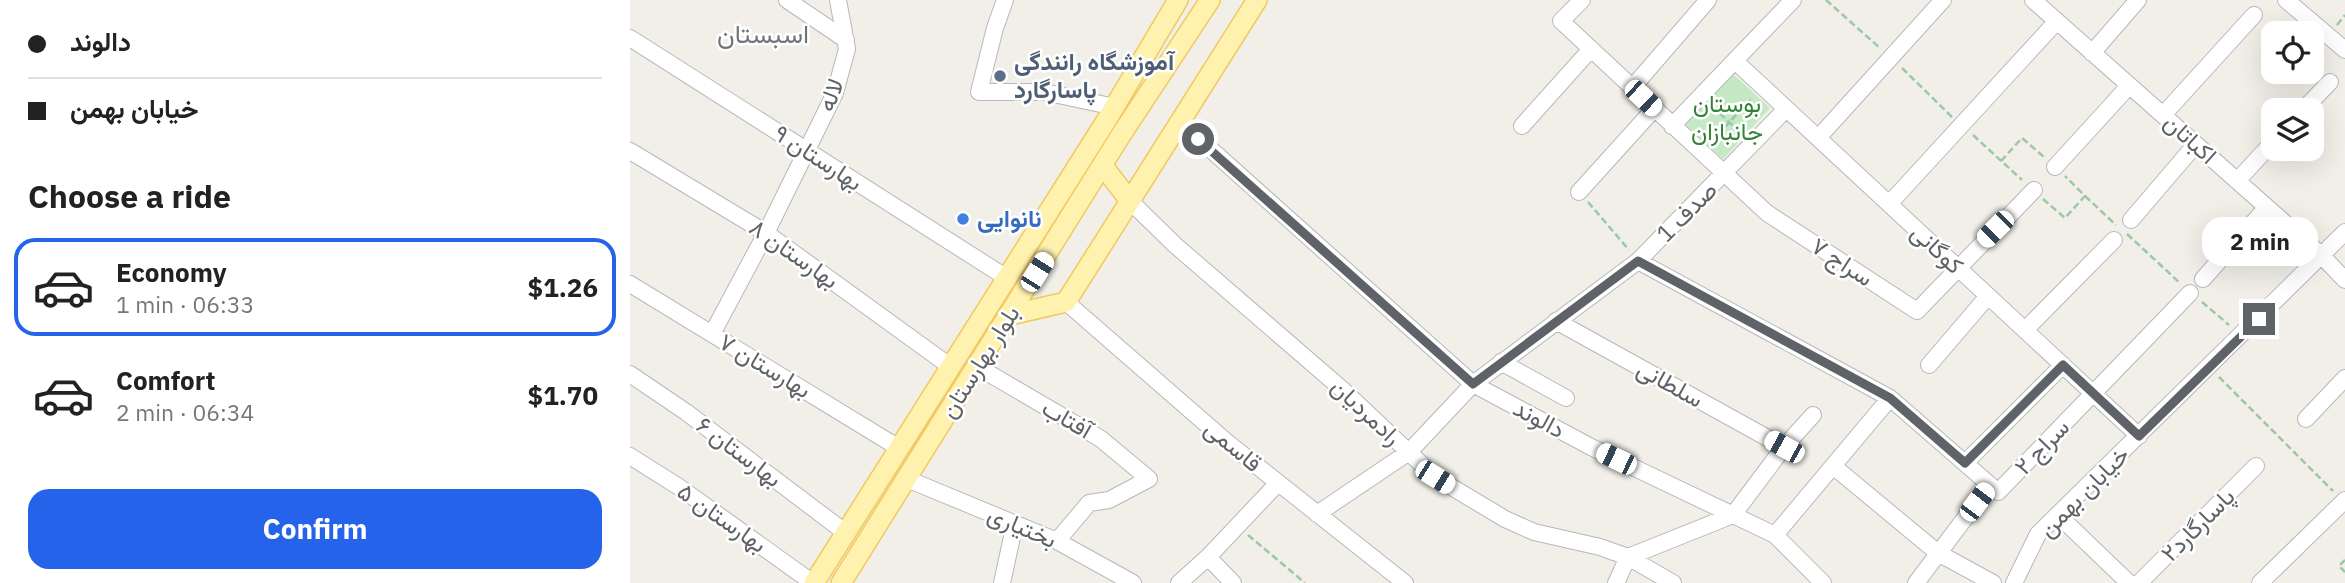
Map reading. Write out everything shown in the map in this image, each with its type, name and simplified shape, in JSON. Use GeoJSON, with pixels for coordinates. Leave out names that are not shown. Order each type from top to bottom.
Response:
{"type":"FeatureCollection","features":[{"type":"Feature","properties":{"kind":"main road","name":"بلوار بهارستان"},"geometry":{"type":"LineString","coordinates":[[813,583],[1115,107],[1178,0]]}},
{"type":"Feature","properties":{"kind":"main road","name":"بلوار بهارستان"},"geometry":{"type":"LineString","coordinates":[[841,583],[1210,0]]}},
{"type":"Feature","properties":{"kind":"main road"},"geometry":{"type":"LineString","coordinates":[[1010,315],[1066,302],[1257,0]]}},
{"type":"Feature","properties":{"kind":"main road"},"geometry":{"type":"LineString","coordinates":[[1103,166],[1130,201]]}},
{"type":"Feature","properties":{"kind":"street"},"geometry":{"type":"LineString","coordinates":[[787,0],[846,40]]}},
{"type":"Feature","properties":{"kind":"street","name":"لاله"},"geometry":{"type":"LineString","coordinates":[[712,334],[766,233],[835,93],[847,49],[838,0]]}},
{"type":"Feature","properties":{"kind":"street"},"geometry":{"type":"LineString","coordinates":[[1005,0],[979,92],[1044,92],[1115,107]]}},
{"type":"Feature","properties":{"kind":"street"},"geometry":{"type":"LineString","coordinates":[[1582,0],[1561,21],[1724,175]]}},
{"type":"Feature","properties":{"kind":"street"},"geometry":{"type":"LineString","coordinates":[[1632,88],[1708,0]]}},
{"type":"Feature","properties":{"kind":"street"},"geometry":{"type":"LineString","coordinates":[[1672,126],[1793,0]]}},
{"type":"Feature","properties":{"kind":"street"},"geometry":{"type":"LineString","coordinates":[[1818,138],[1943,0]]}},
{"type":"Feature","properties":{"kind":"street","name":"اکباتان"},"geometry":{"type":"LineString","coordinates":[[2033,0],[2322,256],[2345,280]]}},
{"type":"Feature","properties":{"kind":"street"},"geometry":{"type":"LineString","coordinates":[[2092,52],[2138,0]]}},
{"type":"Feature","properties":{"kind":"street"},"geometry":{"type":"LineString","coordinates":[[2286,0],[2345,50]]}},
{"type":"Feature","properties":{"kind":"street"},"geometry":{"type":"LineString","coordinates":[[2163,115],[2254,15]]}},
{"type":"Feature","properties":{"kind":"street"},"geometry":{"type":"LineString","coordinates":[[1889,204],[2057,21]]}},
{"type":"Feature","properties":{"kind":"street","name":"بهارستان ۹"},"geometry":{"type":"LineString","coordinates":[[630,38],[1007,278]]}},
{"type":"Feature","properties":{"kind":"street"},"geometry":{"type":"LineString","coordinates":[[1522,126],[1591,49]]}},
{"type":"Feature","properties":{"kind":"street","name":"کوگانی"},"geometry":{"type":"LineString","coordinates":[[1735,61],[2139,436]]}},
{"type":"Feature","properties":{"kind":"street"},"geometry":{"type":"LineString","coordinates":[[2315,98],[2330,82]]}},
{"type":"Feature","properties":{"kind":"street"},"geometry":{"type":"LineString","coordinates":[[2055,167],[2129,86]]}},
{"type":"Feature","properties":{"kind":"street"},"geometry":{"type":"LineString","coordinates":[[1579,192],[1654,109]]}},
{"type":"Feature","properties":{"kind":"street","name":"صدف 1"},"geometry":{"type":"LineString","coordinates":[[1317,514],[1409,452],[1473,384],[1638,261],[1786,109]]}},
{"type":"Feature","properties":{"kind":"street","name":"دالوند"},"geometry":{"type":"LineString","coordinates":[[1179,121],[1473,384],[1593,447],[1775,536],[1815,580]]}},
{"type":"Feature","properties":{"kind":"street"},"geometry":{"type":"LineString","coordinates":[[2131,220],[2196,144]]}},
{"type":"Feature","properties":{"kind":"street","name":"بهارستان ۸"},"geometry":{"type":"LineString","coordinates":[[630,151],[766,233],[951,367]]}},
{"type":"Feature","properties":{"kind":"street"},"geometry":{"type":"LineString","coordinates":[[2237,181],[2261,155]]}},
{"type":"Feature","properties":{"kind":"street","name":"سراج ۷"},"geometry":{"type":"LineString","coordinates":[[1724,175],[1767,213],[1917,311],[1957,267]]}},
{"type":"Feature","properties":{"kind":"street"},"geometry":{"type":"LineString","coordinates":[[1957,267],[2034,190]]}},
{"type":"Feature","properties":{"kind":"street","name":"رادمردیان"},"geometry":{"type":"LineString","coordinates":[[1130,201],[1175,245],[1343,390],[1435,477],[1505,519],[1534,532],[1628,557],[1673,583]]}},
{"type":"Feature","properties":{"kind":"street"},"geometry":{"type":"LineString","coordinates":[[2203,278],[2267,208]]}},
{"type":"Feature","properties":{"kind":"street","name":"خیابان بهمن"},"geometry":{"type":"LineString","coordinates":[[2014,583],[2038,534],[2345,232]]}},
{"type":"Feature","properties":{"kind":"street"},"geometry":{"type":"LineString","coordinates":[[2025,330],[2114,240]]}},
{"type":"Feature","properties":{"kind":"street"},"geometry":{"type":"LineString","coordinates":[[1638,261],[1890,398],[1990,485],[1916,583]]}},
{"type":"Feature","properties":{"kind":"street","name":"بهارستان ۷"},"geometry":{"type":"LineString","coordinates":[[630,284],[900,448]]}},
{"type":"Feature","properties":{"kind":"street"},"geometry":{"type":"LineString","coordinates":[[2094,394],[2190,293]]}},
{"type":"Feature","properties":{"kind":"street"},"geometry":{"type":"LineString","coordinates":[[1929,365],[1988,296]]}},
{"type":"Feature","properties":{"kind":"street","name":"قاسمی"},"geometry":{"type":"LineString","coordinates":[[1066,302],[1218,434],[1405,583]]}},
{"type":"Feature","properties":{"kind":"street","name":"سلطانی"},"geometry":{"type":"LineString","coordinates":[[1556,321],[1784,447]]}},
{"type":"Feature","properties":{"kind":"street"},"geometry":{"type":"LineString","coordinates":[[1502,362],[1566,398]]}},
{"type":"Feature","properties":{"kind":"street"},"geometry":{"type":"LineString","coordinates":[[1965,463],[2063,365]]}},
{"type":"Feature","properties":{"kind":"street","name":"آفتاب"},"geometry":{"type":"LineString","coordinates":[[978,367],[1101,439],[1149,479],[1109,500],[1089,503],[1057,541]]}},
{"type":"Feature","properties":{"kind":"street","name":"بهارستان ۶"},"geometry":{"type":"LineString","coordinates":[[630,374],[686,412],[846,533]]}},
{"type":"Feature","properties":{"kind":"street"},"geometry":{"type":"LineString","coordinates":[[2306,419],[2345,378]]}},
{"type":"Feature","properties":{"kind":"street","name":"سراج ۲"},"geometry":{"type":"LineString","coordinates":[[1990,485],[1998,492],[2094,394]]}},
{"type":"Feature","properties":{"kind":"street"},"geometry":{"type":"LineString","coordinates":[[1775,536],[1890,398]]}},
{"type":"Feature","properties":{"kind":"street"},"geometry":{"type":"LineString","coordinates":[[1616,583],[1628,557],[1733,515],[1784,447],[1813,415]]}},
{"type":"Feature","properties":{"kind":"street","name":"بهارستان ۵"},"geometry":{"type":"LineString","coordinates":[[630,456],[680,487],[813,583]]}},
{"type":"Feature","properties":{"kind":"street"},"geometry":{"type":"LineString","coordinates":[[1833,466],[1938,553],[1993,583]]}},
{"type":"Feature","properties":{"kind":"street","name":"پاسارگارد۲"},"geometry":{"type":"LineString","coordinates":[[2139,583],[2256,466]]}},
{"type":"Feature","properties":{"kind":"street","name":"بختیاری"},"geometry":{"type":"LineString","coordinates":[[907,478],[1057,541],[1109,578],[1133,583]]}},
{"type":"Feature","properties":{"kind":"street"},"geometry":{"type":"LineString","coordinates":[[1179,583],[1208,557],[1278,483]]}},
{"type":"Feature","properties":{"kind":"street"},"geometry":{"type":"LineString","coordinates":[[2260,583],[2344,501]]}},
{"type":"Feature","properties":{"kind":"street"},"geometry":{"type":"LineString","coordinates":[[2058,515],[2129,583]]}},
{"type":"Feature","properties":{"kind":"street"},"geometry":{"type":"LineString","coordinates":[[1002,583],[1015,523]]}},
{"type":"Feature","properties":{"kind":"street"},"geometry":{"type":"LineString","coordinates":[[1208,557],[1233,583]]}},
{"type":"Feature","properties":{"kind":"path"},"geometry":{"type":"LineString","coordinates":[[1826,0],[2001,161]]}},
{"type":"Feature","properties":{"kind":"path"},"geometry":{"type":"LineString","coordinates":[[1700,153],[1762,87]]}},
{"type":"Feature","properties":{"kind":"path"},"geometry":{"type":"LineString","coordinates":[[1702,95],[1753,145]]}},
{"type":"Feature","properties":{"kind":"path"},"geometry":{"type":"LineString","coordinates":[[1579,192],[1638,261]]}},
{"type":"Feature","properties":{"kind":"path"},"geometry":{"type":"LineString","coordinates":[[2085,196],[2241,336]]}},
{"type":"Feature","properties":{"kind":"path"},"geometry":{"type":"LineString","coordinates":[[2209,367],[2344,501]]}},
{"type":"Feature","properties":{"kind":"path"},"geometry":{"type":"LineString","coordinates":[[1237,526],[1305,583]]}},
{"type":"Feature","properties":{"kind":"path"},"geometry":{"type":"LineString","coordinates":[[2345,560],[2339,566],[2345,572]]}},
{"type":"Feature","properties":{"kind":"green space","name":"بوستان جانبازان"},"geometry":{"type":"Polygon","coordinates":[[[1733,74],[1770,108],[1723,159],[1686,125],[1733,74]]]}},
{"type":"Feature","properties":{"kind":"place","name":"آموزشگاه رانندگی پاسارگارد"},"geometry":{"type":"Point","coordinates":[1000,76]}},
{"type":"Feature","properties":{"kind":"place","name":"نانوایی"},"geometry":{"type":"Point","coordinates":[963,219]}},
{"type":"Feature","properties":{"kind":"district","name":"اسبستان"},"geometry":{"type":"Point","coordinates":[763,34]}},
{"type":"Feature","properties":{"kind":"route"},"geometry":{"type":"LineString","coordinates":[[1198,139],[1473,384],[1638,261],[1890,398],[1965,463],[2063,365],[2139,436],[2259,319]]}}]}
